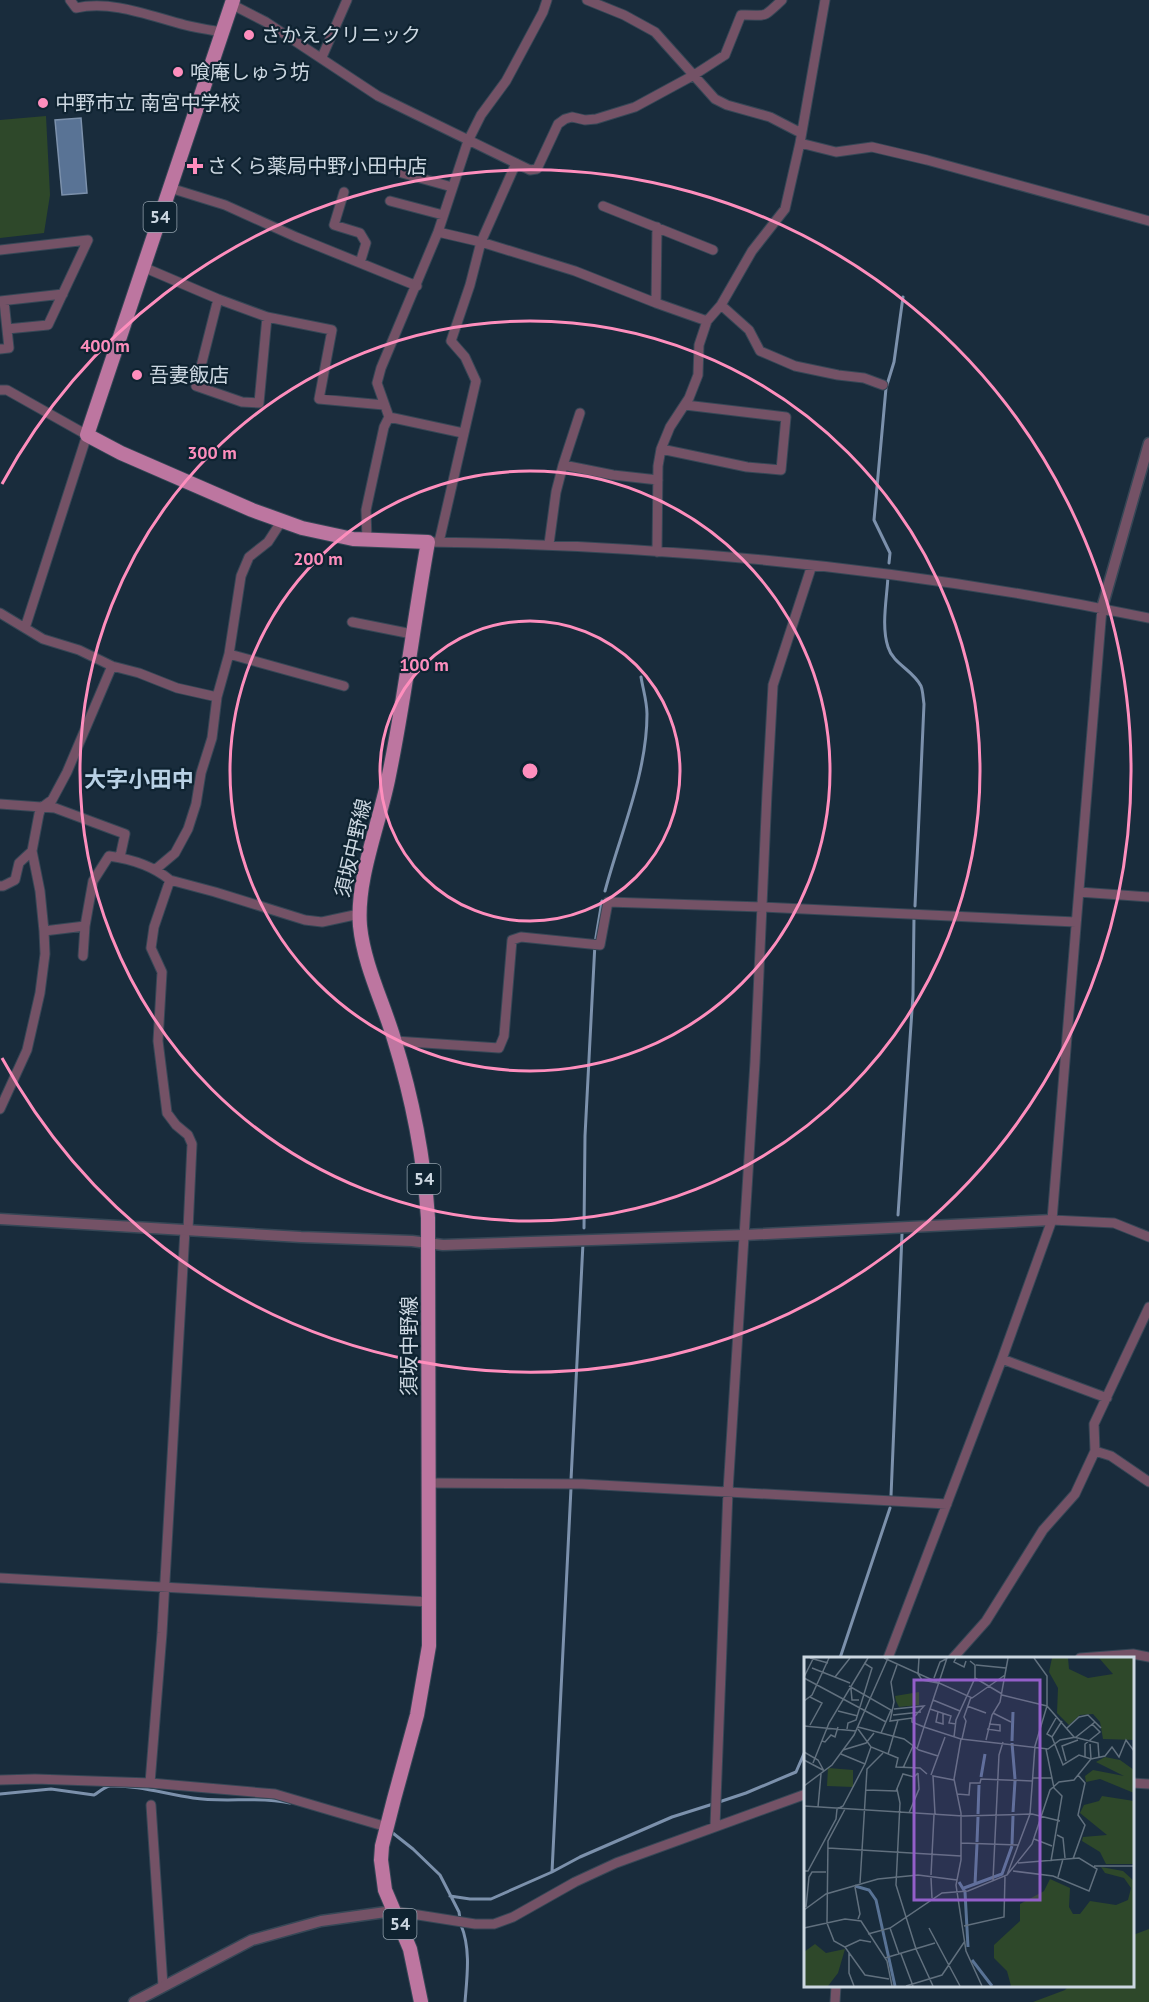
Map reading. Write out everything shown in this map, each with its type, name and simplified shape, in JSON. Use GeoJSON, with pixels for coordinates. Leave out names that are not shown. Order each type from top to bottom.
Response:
{"type":"FeatureCollection","features":[{"type":"Feature","properties":{"kind":"main road","name":"54"},"geometry":{"type":"LineString","coordinates":[[87,435],[222,32],[228,1]]}},
{"type":"Feature","properties":{"kind":"main road"},"geometry":{"type":"LineString","coordinates":[[87,435],[121,453],[281,522],[337,537],[434,542]]}},
{"type":"Feature","properties":{"kind":"main road","name":"須坂中野線"},"geometry":{"type":"LineString","coordinates":[[421,2002],[410,1949],[393,1911],[381,1874],[382,1846],[421,1697],[428,1656],[427,1203],[421,1154],[409,1094],[395,1041],[365,950],[359,914],[362,887],[390,773],[412,634],[434,542]]}},
{"type":"Feature","properties":{"kind":"street"},"geometry":{"type":"LineString","coordinates":[[70,0],[76,8],[88,5],[138,10],[185,25],[222,32]]}},
{"type":"Feature","properties":{"kind":"street"},"geometry":{"type":"LineString","coordinates":[[322,57],[347,0]]}},
{"type":"Feature","properties":{"kind":"street"},"geometry":{"type":"LineString","coordinates":[[367,540],[366,510],[388,417],[377,383],[381,368],[438,232],[468,141],[481,115],[506,81],[543,12],[547,0]]}},
{"type":"Feature","properties":{"kind":"street"},"geometry":{"type":"LineString","coordinates":[[587,0],[624,15],[655,32],[715,99],[726,105],[770,117],[800,138],[836,152],[872,147],[927,160],[1149,221]]}},
{"type":"Feature","properties":{"kind":"street"},"geometry":{"type":"LineString","coordinates":[[228,1],[322,57],[378,96],[530,170],[537,169],[558,124],[565,119],[572,117],[585,120],[596,119],[635,107],[694,75],[725,55],[741,15],[760,17],[768,14],[782,0]]}},
{"type":"Feature","properties":{"kind":"street"},"geometry":{"type":"LineString","coordinates":[[657,552],[661,449],[698,375],[699,345],[707,321],[721,305],[752,251],[785,209],[825,0]]}},
{"type":"Feature","properties":{"kind":"street"},"geometry":{"type":"LineString","coordinates":[[516,163],[481,242],[470,285],[451,341],[465,357],[476,381],[434,542],[549,544],[730,556],[951,582],[1149,618]]}},
{"type":"Feature","properties":{"kind":"street"},"geometry":{"type":"LineString","coordinates":[[402,173],[452,187]]}},
{"type":"Feature","properties":{"kind":"street"},"geometry":{"type":"LineString","coordinates":[[170,188],[225,206],[417,286]]}},
{"type":"Feature","properties":{"kind":"street"},"geometry":{"type":"LineString","coordinates":[[344,192],[334,225],[360,233],[366,243],[360,263]]}},
{"type":"Feature","properties":{"kind":"street"},"geometry":{"type":"LineString","coordinates":[[390,201],[443,215]]}},
{"type":"Feature","properties":{"kind":"street"},"geometry":{"type":"LineString","coordinates":[[603,206],[713,250]]}},
{"type":"Feature","properties":{"kind":"street"},"geometry":{"type":"LineString","coordinates":[[656,303],[657,227]]}},
{"type":"Feature","properties":{"kind":"street"},"geometry":{"type":"LineString","coordinates":[[438,232],[481,242],[575,271],[707,321]]}},
{"type":"Feature","properties":{"kind":"street"},"geometry":{"type":"LineString","coordinates":[[0,250],[88,240],[48,325],[7,329]]}},
{"type":"Feature","properties":{"kind":"street"},"geometry":{"type":"LineString","coordinates":[[143,267],[267,317],[332,330],[319,399],[384,405]]}},
{"type":"Feature","properties":{"kind":"street"},"geometry":{"type":"LineString","coordinates":[[0,349],[9,348],[2,301],[63,294]]}},
{"type":"Feature","properties":{"kind":"street"},"geometry":{"type":"LineString","coordinates":[[218,299],[196,386],[242,402],[259,403],[267,317]]}},
{"type":"Feature","properties":{"kind":"street"},"geometry":{"type":"LineString","coordinates":[[721,305],[749,330],[760,351],[795,366],[864,378],[883,385]]}},
{"type":"Feature","properties":{"kind":"street"},"geometry":{"type":"LineString","coordinates":[[0,390],[7,390],[87,435],[25,628]]}},
{"type":"Feature","properties":{"kind":"street"},"geometry":{"type":"LineString","coordinates":[[661,449],[747,467],[781,470],[786,417],[685,405]]}},
{"type":"Feature","properties":{"kind":"street"},"geometry":{"type":"LineString","coordinates":[[549,544],[556,492],[580,413]]}},
{"type":"Feature","properties":{"kind":"street"},"geometry":{"type":"LineString","coordinates":[[388,417],[464,433]]}},
{"type":"Feature","properties":{"kind":"street"},"geometry":{"type":"LineString","coordinates":[[889,1657],[1002,1359],[1052,1220],[1101,608],[1149,443]]}},
{"type":"Feature","properties":{"kind":"street"},"geometry":{"type":"LineString","coordinates":[[563,465],[613,475],[658,480]]}},
{"type":"Feature","properties":{"kind":"street"},"geometry":{"type":"LineString","coordinates":[[156,869],[175,853],[188,829],[196,804],[201,773],[212,738],[217,697],[229,654],[241,576],[249,557],[268,542],[281,522]]}},
{"type":"Feature","properties":{"kind":"street"},"geometry":{"type":"LineString","coordinates":[[715,1826],[728,1491],[755,1062],[773,685],[812,565]]}},
{"type":"Feature","properties":{"kind":"street"},"geometry":{"type":"LineString","coordinates":[[0,613],[43,639],[79,650],[112,666],[139,672],[177,688],[217,697]]}},
{"type":"Feature","properties":{"kind":"street"},"geometry":{"type":"LineString","coordinates":[[352,622],[412,634]]}},
{"type":"Feature","properties":{"kind":"street"},"geometry":{"type":"LineString","coordinates":[[229,654],[344,686]]}},
{"type":"Feature","properties":{"kind":"street"},"geometry":{"type":"LineString","coordinates":[[0,1109],[27,1050],[40,993],[45,954],[44,931],[40,891],[32,851],[41,808],[52,801],[67,772],[112,666]]}},
{"type":"Feature","properties":{"kind":"street"},"geometry":{"type":"LineString","coordinates":[[0,804],[55,808],[125,834],[120,857]]}},
{"type":"Feature","properties":{"kind":"street"},"geometry":{"type":"LineString","coordinates":[[0,886],[15,880],[19,863],[32,851]]}},
{"type":"Feature","properties":{"kind":"street"},"geometry":{"type":"LineString","coordinates":[[83,956],[85,926],[93,881],[109,856],[120,857],[156,869],[170,880],[305,920],[322,922],[359,914]]}},
{"type":"Feature","properties":{"kind":"street"},"geometry":{"type":"LineString","coordinates":[[150,1783],[192,1144],[188,1135],[167,1113],[158,1041],[162,972],[151,948],[154,927],[170,880]]}},
{"type":"Feature","properties":{"kind":"street"},"geometry":{"type":"LineString","coordinates":[[1079,892],[1149,897]]}},
{"type":"Feature","properties":{"kind":"street"},"geometry":{"type":"LineString","coordinates":[[395,1041],[498,1048],[504,1036],[512,940],[521,938],[600,945],[608,902],[1076,922]]}},
{"type":"Feature","properties":{"kind":"street"},"geometry":{"type":"LineString","coordinates":[[44,931],[85,926]]}},
{"type":"Feature","properties":{"kind":"street"},"geometry":{"type":"LineString","coordinates":[[0,1219],[466,1244],[1052,1220],[1114,1223],[1149,1237]]}},
{"type":"Feature","properties":{"kind":"street"},"geometry":{"type":"LineString","coordinates":[[955,1657],[986,1621],[1043,1530],[1075,1494],[1095,1451],[1094,1424],[1149,1307]]}},
{"type":"Feature","properties":{"kind":"street"},"geometry":{"type":"LineString","coordinates":[[1002,1359],[1107,1398]]}},
{"type":"Feature","properties":{"kind":"street"},"geometry":{"type":"LineString","coordinates":[[1095,1451],[1112,1456],[1149,1482]]}},
{"type":"Feature","properties":{"kind":"street"},"geometry":{"type":"LineString","coordinates":[[429,1483],[582,1484],[947,1504]]}},
{"type":"Feature","properties":{"kind":"street"},"geometry":{"type":"LineString","coordinates":[[0,1578],[429,1602]]}},
{"type":"Feature","properties":{"kind":"street"},"geometry":{"type":"LineString","coordinates":[[1101,1657],[1133,1654],[1149,1657]]}},
{"type":"Feature","properties":{"kind":"street"},"geometry":{"type":"LineString","coordinates":[[0,1780],[150,1783],[275,1794],[387,1827]]}},
{"type":"Feature","properties":{"kind":"street"},"geometry":{"type":"LineString","coordinates":[[1134,1783],[1149,1784]]}},
{"type":"Feature","properties":{"kind":"street"},"geometry":{"type":"LineString","coordinates":[[134,2002],[252,1940],[321,1921],[393,1911],[475,1924],[494,1924],[513,1917],[616,1863],[804,1795]]}},
{"type":"Feature","properties":{"kind":"street"},"geometry":{"type":"LineString","coordinates":[[151,1805],[163,1986]]}},
{"type":"Feature","properties":{"kind":"street"},"geometry":{"type":"LineString","coordinates":[[835,2002],[836,1987]]}},
{"type":"Feature","properties":{"kind":"green space"},"geometry":{"type":"Polygon","coordinates":[[[46,116],[50,195],[44,233],[0,238],[0,120],[46,116]]]}},
{"type":"Feature","properties":{"kind":"green space"},"geometry":{"type":"Polygon","coordinates":[[[1149,1929],[1149,2002],[1033,2002],[1068,1987],[1134,1987],[1134,1935],[1149,1929]]]}},
{"type":"Feature","properties":{"kind":"water"},"geometry":{"type":"Polygon","coordinates":[[[81,118],[87,193],[62,195],[55,120],[81,118]]]}},
{"type":"Feature","properties":{"kind":"waterway"},"geometry":{"type":"LineString","coordinates":[[889,563],[890,553],[874,520],[886,388],[894,362],[903,297]]}},
{"type":"Feature","properties":{"kind":"waterway"},"geometry":{"type":"LineString","coordinates":[[888,576],[885,621],[888,647],[894,658],[917,680],[922,688],[924,704],[915,906]]}},
{"type":"Feature","properties":{"kind":"waterway"},"geometry":{"type":"LineString","coordinates":[[605,891],[632,804],[643,759],[647,714],[641,677]]}},
{"type":"Feature","properties":{"kind":"waterway"},"geometry":{"type":"LineString","coordinates":[[584,1228],[585,1136],[595,943],[602,901]]}},
{"type":"Feature","properties":{"kind":"waterway"},"geometry":{"type":"LineString","coordinates":[[898,1215],[913,995],[914,917]]}},
{"type":"Feature","properties":{"kind":"waterway"},"geometry":{"type":"LineString","coordinates":[[891,1496],[902,1234]]}},
{"type":"Feature","properties":{"kind":"waterway"},"geometry":{"type":"LineString","coordinates":[[571,1480],[583,1243]]}},
{"type":"Feature","properties":{"kind":"waterway"},"geometry":{"type":"LineString","coordinates":[[552,1872],[571,1488]]}},
{"type":"Feature","properties":{"kind":"waterway"},"geometry":{"type":"LineString","coordinates":[[840,1657],[890,1508]]}},
{"type":"Feature","properties":{"kind":"waterway"},"geometry":{"type":"LineString","coordinates":[[719,1802],[796,1772],[804,1754]]}},
{"type":"Feature","properties":{"kind":"waterway"},"geometry":{"type":"LineString","coordinates":[[0,1794],[51,1789],[94,1795],[104,1788],[120,1786],[205,1799],[266,1800],[290,1803]]}},
{"type":"Feature","properties":{"kind":"waterway"},"geometry":{"type":"LineString","coordinates":[[450,1896],[491,1899],[672,1817],[713,1804]]}},
{"type":"Feature","properties":{"kind":"waterway"},"geometry":{"type":"LineString","coordinates":[[389,1830],[440,1875],[459,1912],[460,1919]]}},
{"type":"Feature","properties":{"kind":"waterway"},"geometry":{"type":"LineString","coordinates":[[461,1925],[467,1953],[465,2002]]}},
{"type":"Feature","properties":{"kind":"place","name":"さかえクリニック"},"geometry":{"type":"Point","coordinates":[249,35]}},
{"type":"Feature","properties":{"kind":"place","name":"喰庵しゅう坊"},"geometry":{"type":"Point","coordinates":[178,72]}},
{"type":"Feature","properties":{"kind":"place","name":"中野市立 南宮中学校"},"geometry":{"type":"Point","coordinates":[43,103]}},
{"type":"Feature","properties":{"kind":"place","name":"さくら薬局中野小田中店"},"geometry":{"type":"Point","coordinates":[195,166]}},
{"type":"Feature","properties":{"kind":"place","name":"吾妻飯店"},"geometry":{"type":"Point","coordinates":[137,375]}},
{"type":"Feature","properties":{"kind":"district","name":"大字小田中"},"geometry":{"type":"Point","coordinates":[139,779]}}]}
